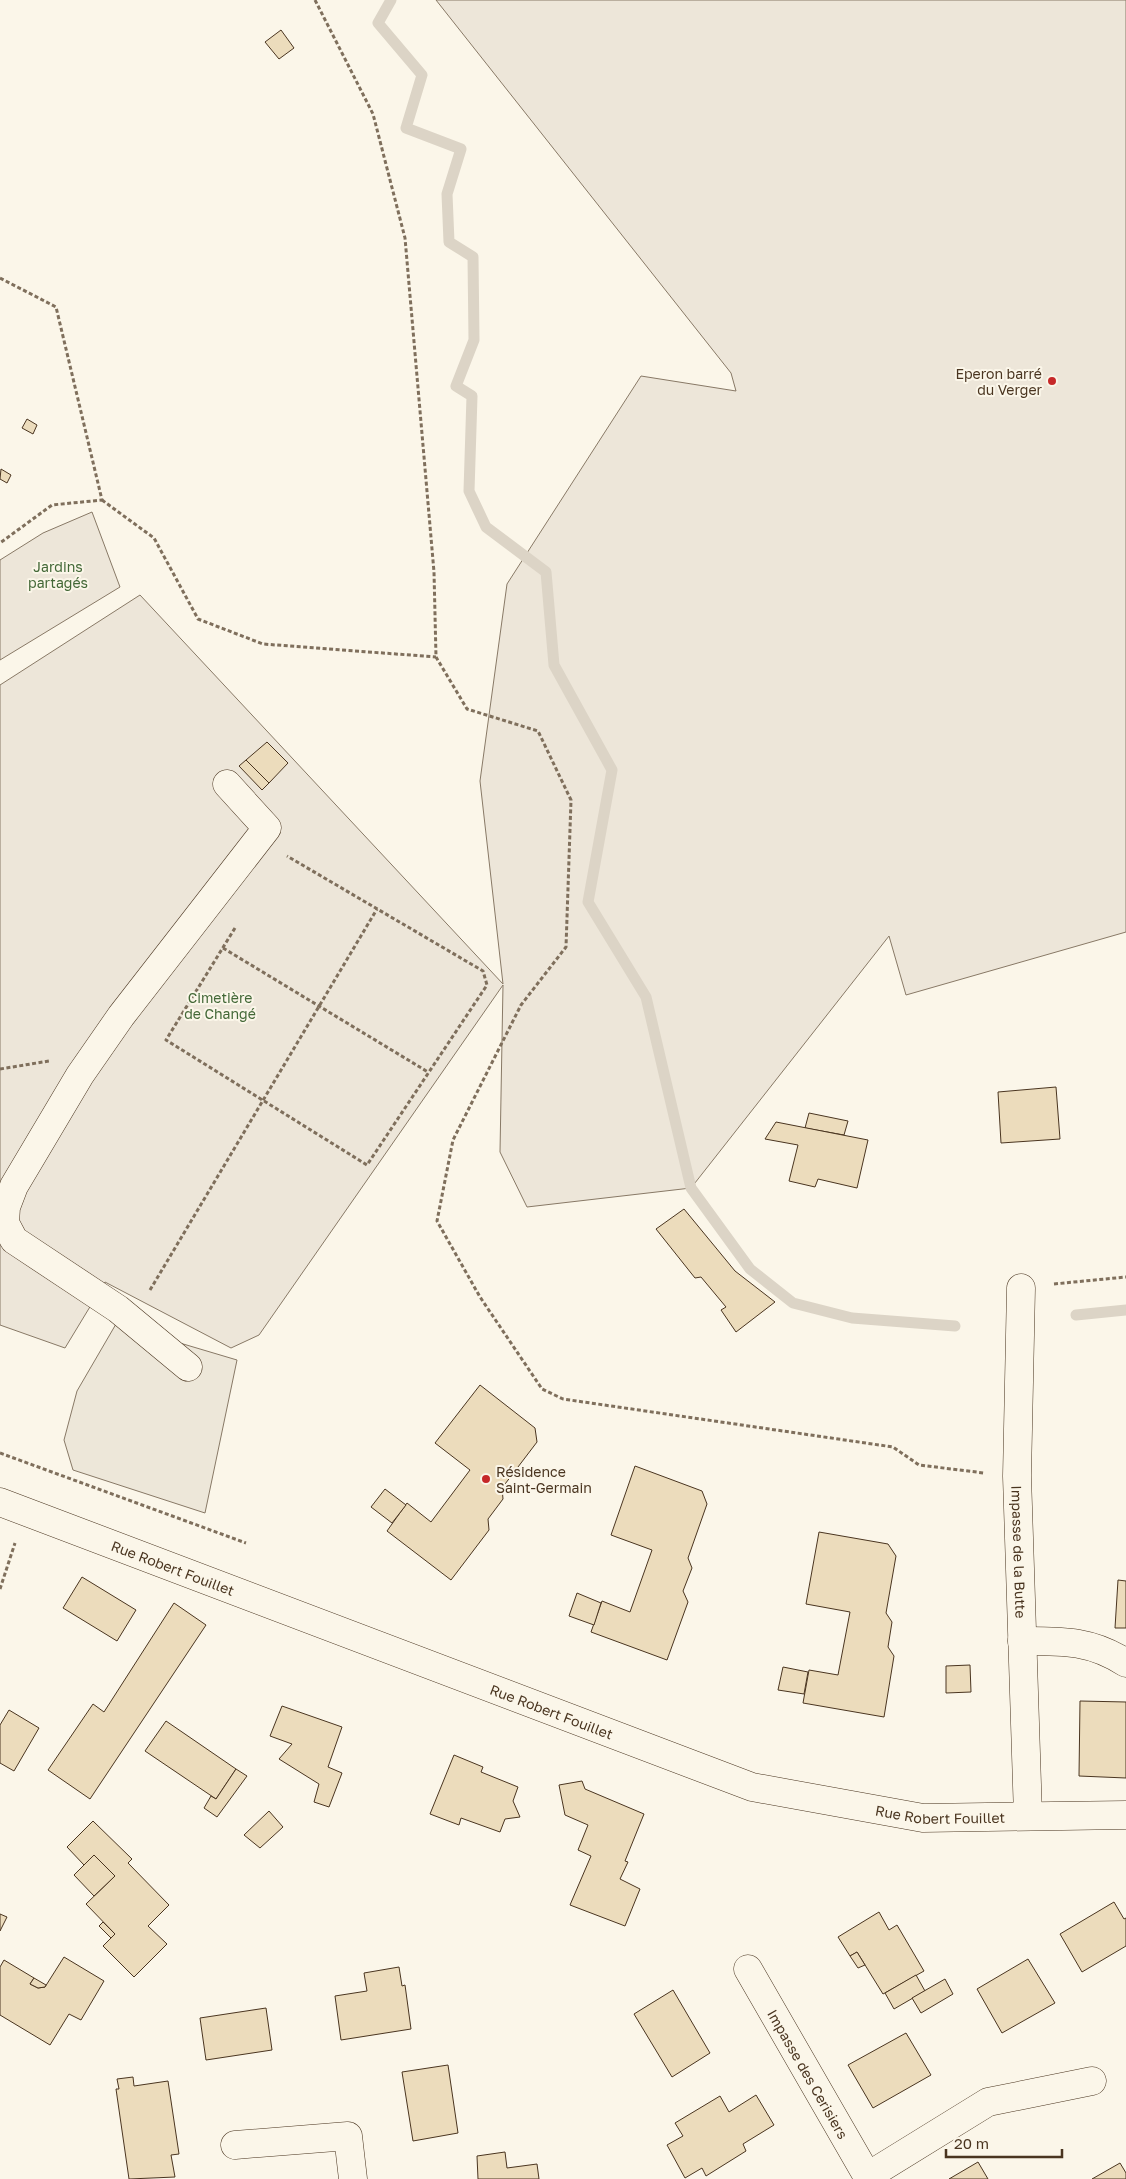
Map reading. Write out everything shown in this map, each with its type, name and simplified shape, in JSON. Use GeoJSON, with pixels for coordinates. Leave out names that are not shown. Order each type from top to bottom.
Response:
{"type":"FeatureCollection","features":[{"type":"Feature","properties":{"kind":"street"},"geometry":{"type":"LineString","coordinates":[[188,1367],[110,1303],[14,1240],[5,1223],[6,1207],[14,1186],[80,1075],[121,1016],[267,828],[227,784]]}},
{"type":"Feature","properties":{"kind":"street","name":"Impasse de la Butte"},"geometry":{"type":"LineString","coordinates":[[1021,1288],[1017,1476],[1028,1816]]}},
{"type":"Feature","properties":{"kind":"street","name":"Rue Robert Fouillet"},"geometry":{"type":"LineString","coordinates":[[0,1502],[752,1787],[923,1818],[1126,1815]]}},
{"type":"Feature","properties":{"kind":"street"},"geometry":{"type":"LineString","coordinates":[[1022,1641],[1073,1642],[1109,1652],[1126,1663]]}},
{"type":"Feature","properties":{"kind":"street","name":"Impasse des Cerisiers"},"geometry":{"type":"LineString","coordinates":[[748,1969],[868,2178]]}},
{"type":"Feature","properties":{"kind":"street"},"geometry":{"type":"LineString","coordinates":[[868,2178],[988,2102],[1092,2081]]}},
{"type":"Feature","properties":{"kind":"street"},"geometry":{"type":"LineString","coordinates":[[235,2145],[348,2136],[353,2179]]}},
{"type":"Feature","properties":{"kind":"path"},"geometry":{"type":"LineString","coordinates":[[315,0],[373,114],[405,238],[434,572],[436,657],[467,708],[538,731],[571,800],[566,947],[521,1005],[453,1140],[437,1221],[480,1297],[542,1389],[563,1399],[893,1447],[919,1465],[1017,1476]]}},
{"type":"Feature","properties":{"kind":"path"},"geometry":{"type":"LineString","coordinates":[[0,278],[56,307],[102,500],[154,538],[198,619],[262,644],[436,657]]}},
{"type":"Feature","properties":{"kind":"path"},"geometry":{"type":"LineString","coordinates":[[0,543],[52,505],[102,500]]}},
{"type":"Feature","properties":{"kind":"path"},"geometry":{"type":"LineString","coordinates":[[238,924],[166,1040],[366,1165],[487,985],[485,978],[482,971],[259,838]]}},
{"type":"Feature","properties":{"kind":"path"},"geometry":{"type":"LineString","coordinates":[[131,1320],[377,909]]}},
{"type":"Feature","properties":{"kind":"path"},"geometry":{"type":"LineString","coordinates":[[223,948],[428,1072]]}},
{"type":"Feature","properties":{"kind":"path"},"geometry":{"type":"LineString","coordinates":[[1021,1288],[1126,1277]]}},
{"type":"Feature","properties":{"kind":"path"},"geometry":{"type":"LineString","coordinates":[[0,1453],[246,1543]]}},
{"type":"Feature","properties":{"kind":"path"},"geometry":{"type":"LineString","coordinates":[[0,1588],[26,1511]]}},
{"type":"Feature","properties":{"kind":"green space","name":"Cimetière de Changé"},"geometry":{"type":"Polygon","coordinates":[[[436,0],[1126,0],[1126,932],[906,995],[889,936],[691,1188],[527,1207],[500,1152],[503,985],[259,1335],[231,1348],[105,1282],[65,1348],[0,1325],[0,685],[140,595],[503,984],[480,781],[507,584],[641,376],[736,391],[731,373],[436,0]]]}},
{"type":"Feature","properties":{"kind":"green space","name":"Jardins partagés"},"geometry":{"type":"Polygon","coordinates":[[[92,512],[120,587],[0,660],[0,560],[43,533],[92,512]]]}},
{"type":"Feature","properties":{"kind":"shaded area"},"geometry":{"type":"Polygon","coordinates":[[[116,1324],[237,1360],[205,1513],[73,1470],[64,1440],[77,1391],[116,1324]]]}},
{"type":"Feature","properties":{"kind":"building"},"geometry":{"type":"Polygon","coordinates":[[[281,30],[294,48],[279,59],[265,42],[281,30]]]}},
{"type":"Feature","properties":{"kind":"building"},"geometry":{"type":"Polygon","coordinates":[[[27,419],[37,425],[33,434],[22,428],[27,419]]]}},
{"type":"Feature","properties":{"kind":"building"},"geometry":{"type":"Polygon","coordinates":[[[1,469],[11,475],[7,483],[0,479],[1,469]]]}},
{"type":"Feature","properties":{"kind":"building"},"geometry":{"type":"Polygon","coordinates":[[[267,742],[288,763],[269,783],[246,760],[267,742]]]}},
{"type":"Feature","properties":{"kind":"building"},"geometry":{"type":"Polygon","coordinates":[[[246,760],[269,783],[262,790],[239,766],[246,760]]]}},
{"type":"Feature","properties":{"kind":"building"},"geometry":{"type":"Polygon","coordinates":[[[1056,1087],[1060,1139],[1001,1143],[998,1092],[1056,1087]]]}},
{"type":"Feature","properties":{"kind":"building"},"geometry":{"type":"Polygon","coordinates":[[[809,1113],[848,1121],[844,1135],[805,1128],[809,1113]]]}},
{"type":"Feature","properties":{"kind":"building"},"geometry":{"type":"Polygon","coordinates":[[[776,1122],[868,1140],[857,1188],[818,1179],[815,1187],[789,1181],[798,1145],[765,1139],[776,1122]]]}},
{"type":"Feature","properties":{"kind":"building"},"geometry":{"type":"Polygon","coordinates":[[[684,1209],[735,1271],[775,1302],[736,1332],[721,1310],[726,1307],[701,1277],[695,1278],[656,1229],[684,1209]]]}},
{"type":"Feature","properties":{"kind":"building","name":"Résidence Saint-Germain"},"geometry":{"type":"Polygon","coordinates":[[[480,1385],[535,1428],[537,1442],[502,1488],[503,1499],[488,1519],[489,1530],[451,1580],[387,1531],[407,1503],[431,1522],[470,1470],[435,1443],[480,1385]]]}},
{"type":"Feature","properties":{"kind":"building","name":"Résidence Saint-Germain"},"geometry":{"type":"Polygon","coordinates":[[[635,1466],[702,1491],[707,1504],[688,1558],[692,1568],[683,1591],[688,1602],[667,1660],[591,1632],[602,1601],[630,1612],[652,1550],[611,1535],[635,1466]]]}},
{"type":"Feature","properties":{"kind":"building"},"geometry":{"type":"Polygon","coordinates":[[[385,1489],[406,1505],[392,1523],[371,1507],[385,1489]]]}},
{"type":"Feature","properties":{"kind":"building"},"geometry":{"type":"Polygon","coordinates":[[[819,1532],[888,1544],[896,1556],[886,1613],[892,1622],[888,1647],[894,1656],[884,1717],[803,1703],[809,1670],[838,1675],[850,1612],[806,1604],[819,1532]]]}},
{"type":"Feature","properties":{"kind":"building"},"geometry":{"type":"Polygon","coordinates":[[[82,1577],[136,1610],[117,1641],[63,1608],[82,1577]]]}},
{"type":"Feature","properties":{"kind":"building"},"geometry":{"type":"Polygon","coordinates":[[[1118,1580],[1126,1581],[1126,1628],[1115,1628],[1118,1580]]]}},
{"type":"Feature","properties":{"kind":"building"},"geometry":{"type":"Polygon","coordinates":[[[577,1593],[601,1603],[594,1625],[569,1616],[577,1593]]]}},
{"type":"Feature","properties":{"kind":"building"},"geometry":{"type":"Polygon","coordinates":[[[174,1603],[206,1625],[90,1799],[48,1770],[93,1704],[104,1712],[174,1603]]]}},
{"type":"Feature","properties":{"kind":"building"},"geometry":{"type":"Polygon","coordinates":[[[970,1665],[971,1692],[946,1693],[946,1666],[970,1665]]]}},
{"type":"Feature","properties":{"kind":"building"},"geometry":{"type":"Polygon","coordinates":[[[783,1667],[808,1672],[804,1694],[778,1690],[783,1667]]]}},
{"type":"Feature","properties":{"kind":"building"},"geometry":{"type":"Polygon","coordinates":[[[1080,1701],[1126,1702],[1126,1778],[1079,1776],[1080,1701]]]}},
{"type":"Feature","properties":{"kind":"building"},"geometry":{"type":"Polygon","coordinates":[[[282,1706],[342,1727],[328,1767],[342,1773],[329,1807],[314,1802],[319,1784],[279,1759],[292,1744],[270,1736],[282,1706]]]}},
{"type":"Feature","properties":{"kind":"building"},"geometry":{"type":"Polygon","coordinates":[[[9,1710],[39,1728],[14,1771],[0,1763],[0,1725],[9,1710]]]}},
{"type":"Feature","properties":{"kind":"building"},"geometry":{"type":"Polygon","coordinates":[[[166,1721],[236,1769],[216,1799],[145,1751],[166,1721]]]}},
{"type":"Feature","properties":{"kind":"building"},"geometry":{"type":"Polygon","coordinates":[[[454,1755],[483,1767],[481,1772],[518,1787],[513,1801],[520,1817],[505,1819],[500,1832],[461,1818],[459,1825],[430,1814],[454,1755]]]}},
{"type":"Feature","properties":{"kind":"building"},"geometry":{"type":"Polygon","coordinates":[[[236,1769],[247,1776],[217,1817],[204,1808],[211,1796],[216,1799],[236,1769]]]}},
{"type":"Feature","properties":{"kind":"building"},"geometry":{"type":"Polygon","coordinates":[[[582,1781],[585,1789],[644,1814],[625,1861],[628,1862],[620,1879],[640,1889],[625,1926],[570,1905],[591,1856],[578,1850],[588,1825],[565,1815],[559,1785],[582,1781]]]}},
{"type":"Feature","properties":{"kind":"building"},"geometry":{"type":"Polygon","coordinates":[[[269,1811],[283,1827],[260,1848],[244,1835],[269,1811]]]}},
{"type":"Feature","properties":{"kind":"building"},"geometry":{"type":"Polygon","coordinates":[[[93,1821],[132,1859],[128,1863],[169,1905],[148,1926],[167,1944],[134,1977],[103,1946],[115,1934],[86,1904],[115,1876],[94,1855],[84,1865],[67,1847],[93,1821]]]}},
{"type":"Feature","properties":{"kind":"building"},"geometry":{"type":"Polygon","coordinates":[[[94,1855],[115,1876],[94,1896],[74,1875],[94,1855]]]}},
{"type":"Feature","properties":{"kind":"building"},"geometry":{"type":"Polygon","coordinates":[[[1114,1902],[1124,1919],[1126,1918],[1126,1946],[1082,1972],[1060,1934],[1114,1902]]]}},
{"type":"Feature","properties":{"kind":"building"},"geometry":{"type":"Polygon","coordinates":[[[879,1912],[889,1930],[897,1925],[924,1971],[883,1994],[857,1952],[850,1956],[838,1937],[879,1912]]]}},
{"type":"Feature","properties":{"kind":"building"},"geometry":{"type":"Polygon","coordinates":[[[0,1914],[7,1917],[0,1931],[0,1914]]]}},
{"type":"Feature","properties":{"kind":"building"},"geometry":{"type":"Polygon","coordinates":[[[103,1922],[115,1934],[111,1938],[99,1926],[103,1922]]]}},
{"type":"Feature","properties":{"kind":"building"},"geometry":{"type":"Polygon","coordinates":[[[857,1952],[865,1965],[858,1968],[850,1956],[857,1952]]]}},
{"type":"Feature","properties":{"kind":"building"},"geometry":{"type":"Polygon","coordinates":[[[64,1957],[104,1981],[81,2020],[69,2014],[50,2045],[0,2015],[0,1967],[4,1960],[34,1978],[30,1984],[38,1988],[45,1987],[64,1957]]]}},
{"type":"Feature","properties":{"kind":"building"},"geometry":{"type":"Polygon","coordinates":[[[1028,1959],[1055,2003],[1002,2033],[977,1989],[1028,1959]]]}},
{"type":"Feature","properties":{"kind":"building"},"geometry":{"type":"Polygon","coordinates":[[[399,1967],[402,1986],[405,1985],[411,2029],[341,2040],[335,1996],[367,1991],[364,1973],[399,1967]]]}},
{"type":"Feature","properties":{"kind":"building"},"geometry":{"type":"Polygon","coordinates":[[[916,1975],[925,1991],[894,2009],[885,1993],[916,1975]]]}},
{"type":"Feature","properties":{"kind":"building"},"geometry":{"type":"Polygon","coordinates":[[[34,1978],[46,1985],[45,1987],[38,1988],[30,1984],[34,1978]]]}},
{"type":"Feature","properties":{"kind":"building"},"geometry":{"type":"Polygon","coordinates":[[[945,1979],[953,1994],[921,2013],[912,1998],[945,1979]]]}},
{"type":"Feature","properties":{"kind":"building"},"geometry":{"type":"Polygon","coordinates":[[[673,1990],[710,2053],[672,2077],[634,2014],[673,1990]]]}},
{"type":"Feature","properties":{"kind":"building"},"geometry":{"type":"Polygon","coordinates":[[[266,2008],[272,2050],[206,2060],[200,2018],[266,2008]]]}},
{"type":"Feature","properties":{"kind":"building"},"geometry":{"type":"Polygon","coordinates":[[[906,2033],[931,2075],[873,2108],[848,2065],[906,2033]]]}},
{"type":"Feature","properties":{"kind":"building"},"geometry":{"type":"Polygon","coordinates":[[[448,2065],[458,2133],[413,2141],[402,2072],[448,2065]]]}},
{"type":"Feature","properties":{"kind":"building"},"geometry":{"type":"Polygon","coordinates":[[[133,2077],[134,2086],[168,2081],[179,2154],[171,2155],[175,2177],[129,2179],[116,2089],[119,2089],[117,2079],[133,2077]]]}},
{"type":"Feature","properties":{"kind":"building"},"geometry":{"type":"Polygon","coordinates":[[[756,2095],[774,2125],[743,2144],[746,2151],[706,2176],[702,2168],[685,2178],[667,2145],[683,2136],[675,2123],[720,2096],[729,2112],[756,2095]]]}},
{"type":"Feature","properties":{"kind":"building"},"geometry":{"type":"Polygon","coordinates":[[[505,2152],[507,2168],[537,2164],[539,2179],[478,2179],[477,2156],[505,2152]]]}},
{"type":"Feature","properties":{"kind":"building"},"geometry":{"type":"Polygon","coordinates":[[[978,2162],[988,2179],[949,2179],[978,2162]]]}},
{"type":"Feature","properties":{"kind":"building"},"geometry":{"type":"Polygon","coordinates":[[[1120,2163],[1126,2173],[1126,2179],[1092,2179],[1120,2163]]]}},
{"type":"Feature","properties":{"kind":"waterway"},"geometry":{"type":"LineString","coordinates":[[391,0],[378,23],[422,75],[406,128],[461,149],[447,194],[449,242],[473,257],[474,340],[456,386],[472,396],[469,491],[486,527],[546,572],[554,665],[612,770],[588,902],[646,997],[691,1188],[750,1269],[793,1303],[852,1318],[955,1326]]}},
{"type":"Feature","properties":{"kind":"waterway"},"geometry":{"type":"LineString","coordinates":[[1076,1315],[1126,1310]]}},
{"type":"Feature","properties":{"kind":"place","name":"Eperon barré du Verger"},"geometry":{"type":"Point","coordinates":[1052,381]}},
{"type":"Feature","properties":{"kind":"place","name":"Résidence Saint-Germain"},"geometry":{"type":"Point","coordinates":[486,1479]}}]}
